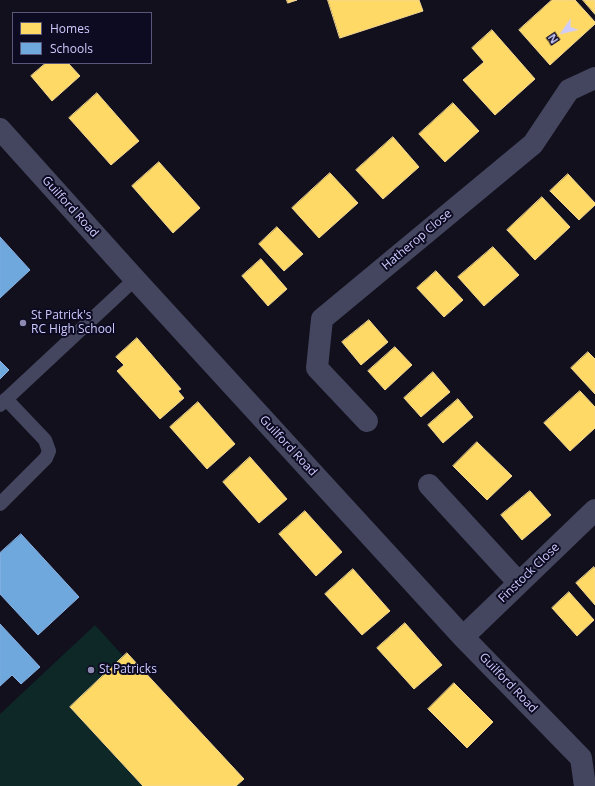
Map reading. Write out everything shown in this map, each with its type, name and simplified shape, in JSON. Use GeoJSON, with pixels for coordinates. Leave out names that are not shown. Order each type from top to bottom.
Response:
{"type":"FeatureCollection","features":[{"type":"Feature","properties":{"kind":"street","name":"Hatherop Close"},"geometry":{"type":"LineString","coordinates":[[367,421],[317,368],[322,319],[533,144],[569,90],[595,78]]}},
{"type":"Feature","properties":{"kind":"street","name":"Guilford Road"},"geometry":{"type":"LineString","coordinates":[[0,129],[135,279],[463,637],[581,758],[585,786]]}},
{"type":"Feature","properties":{"kind":"street"},"geometry":{"type":"LineString","coordinates":[[429,485],[519,583]]}},
{"type":"Feature","properties":{"kind":"street","name":"Finstock Close"},"geometry":{"type":"LineString","coordinates":[[463,637],[595,510]]}},
{"type":"Feature","properties":{"kind":"lane"},"geometry":{"type":"LineString","coordinates":[[0,504],[46,458],[48,451],[45,440],[3,402],[135,279]]}},
{"type":"Feature","properties":{"kind":"green space","name":"St Patricks"},"geometry":{"type":"Polygon","coordinates":[[[95,625],[241,786],[0,786],[0,714],[95,625]]]}},
{"type":"Feature","properties":{"kind":"building: Homes"},"geometry":{"type":"Polygon","coordinates":[[[287,0],[297,0],[288,3],[287,0]]]}},
{"type":"Feature","properties":{"kind":"building: Homes"},"geometry":{"type":"Polygon","coordinates":[[[328,0],[419,0],[423,11],[340,38],[328,0]]]}},
{"type":"Feature","properties":{"kind":"building: Homes"},"geometry":{"type":"Polygon","coordinates":[[[552,0],[575,0],[595,22],[595,24],[550,65],[519,30],[552,0]]]}},
{"type":"Feature","properties":{"kind":"building: Homes"},"geometry":{"type":"Polygon","coordinates":[[[583,0],[595,0],[595,14],[583,0]]]}},
{"type":"Feature","properties":{"kind":"building: Homes"},"geometry":{"type":"Polygon","coordinates":[[[492,30],[535,79],[495,115],[463,80],[484,62],[472,48],[492,30]]]}},
{"type":"Feature","properties":{"kind":"building: Homes"},"geometry":{"type":"Polygon","coordinates":[[[45,64],[69,64],[80,76],[52,101],[31,76],[45,64]]]}},
{"type":"Feature","properties":{"kind":"building: Homes"},"geometry":{"type":"Polygon","coordinates":[[[97,93],[139,141],[111,165],[69,118],[97,93]]]}},
{"type":"Feature","properties":{"kind":"building: Homes"},"geometry":{"type":"Polygon","coordinates":[[[453,103],[479,131],[445,162],[419,134],[453,103]]]}},
{"type":"Feature","properties":{"kind":"building: Homes"},"geometry":{"type":"Polygon","coordinates":[[[393,137],[419,167],[383,199],[356,170],[393,137]]]}},
{"type":"Feature","properties":{"kind":"building: Homes"},"geometry":{"type":"Polygon","coordinates":[[[159,162],[200,208],[173,233],[132,186],[159,162]]]}},
{"type":"Feature","properties":{"kind":"building: Homes"},"geometry":{"type":"Polygon","coordinates":[[[330,173],[358,203],[319,238],[292,208],[330,173]]]}},
{"type":"Feature","properties":{"kind":"building: Homes"},"geometry":{"type":"Polygon","coordinates":[[[568,174],[595,203],[595,205],[579,220],[550,191],[568,174]]]}},
{"type":"Feature","properties":{"kind":"building: Homes"},"geometry":{"type":"Polygon","coordinates":[[[542,197],[570,227],[535,260],[507,230],[542,197]]]}},
{"type":"Feature","properties":{"kind":"building: Homes"},"geometry":{"type":"Polygon","coordinates":[[[277,227],[303,254],[284,271],[259,244],[277,227]]]}},
{"type":"Feature","properties":{"kind":"building: Homes"},"geometry":{"type":"Polygon","coordinates":[[[493,247],[519,275],[484,306],[458,277],[493,247]]]}},
{"type":"Feature","properties":{"kind":"building: Homes"},"geometry":{"type":"Polygon","coordinates":[[[261,259],[287,289],[268,306],[242,276],[261,259]]]}},
{"type":"Feature","properties":{"kind":"building: Homes"},"geometry":{"type":"Polygon","coordinates":[[[436,271],[463,300],[444,317],[417,288],[436,271]]]}},
{"type":"Feature","properties":{"kind":"building: Homes"},"geometry":{"type":"Polygon","coordinates":[[[369,320],[388,342],[361,365],[342,342],[369,320]]]}},
{"type":"Feature","properties":{"kind":"building: Homes"},"geometry":{"type":"Polygon","coordinates":[[[137,338],[181,389],[178,391],[184,398],[160,419],[117,371],[124,365],[116,357],[137,338]]]}},
{"type":"Feature","properties":{"kind":"building: Homes"},"geometry":{"type":"Polygon","coordinates":[[[395,347],[412,365],[385,390],[368,371],[395,347]]]}},
{"type":"Feature","properties":{"kind":"building: Homes"},"geometry":{"type":"Polygon","coordinates":[[[588,352],[595,359],[595,394],[571,368],[588,352]]]}},
{"type":"Feature","properties":{"kind":"building: Homes"},"geometry":{"type":"Polygon","coordinates":[[[433,372],[450,392],[421,417],[404,398],[433,372]]]}},
{"type":"Feature","properties":{"kind":"building: Homes"},"geometry":{"type":"Polygon","coordinates":[[[580,391],[595,407],[595,428],[570,451],[544,423],[580,391]]]}},
{"type":"Feature","properties":{"kind":"building: Homes"},"geometry":{"type":"Polygon","coordinates":[[[458,399],[473,417],[443,443],[428,425],[458,399]]]}},
{"type":"Feature","properties":{"kind":"building: Homes"},"geometry":{"type":"Polygon","coordinates":[[[198,402],[235,444],[207,469],[170,427],[198,402]]]}},
{"type":"Feature","properties":{"kind":"building: Homes"},"geometry":{"type":"Polygon","coordinates":[[[477,442],[512,476],[487,500],[453,466],[477,442]]]}},
{"type":"Feature","properties":{"kind":"building: Homes"},"geometry":{"type":"Polygon","coordinates":[[[250,457],[287,499],[259,523],[223,482],[250,457]]]}},
{"type":"Feature","properties":{"kind":"building: Homes"},"geometry":{"type":"Polygon","coordinates":[[[530,491],[551,515],[522,540],[501,515],[530,491]]]}},
{"type":"Feature","properties":{"kind":"building: Homes"},"geometry":{"type":"Polygon","coordinates":[[[305,511],[342,552],[316,576],[279,534],[305,511]]]}},
{"type":"Feature","properties":{"kind":"building: Homes"},"geometry":{"type":"Polygon","coordinates":[[[594,567],[595,569],[595,605],[576,583],[594,567]]]}},
{"type":"Feature","properties":{"kind":"building: Homes"},"geometry":{"type":"Polygon","coordinates":[[[353,569],[390,611],[362,635],[325,594],[353,569]]]}},
{"type":"Feature","properties":{"kind":"building: Homes"},"geometry":{"type":"Polygon","coordinates":[[[569,592],[594,620],[577,636],[552,608],[569,592]]]}},
{"type":"Feature","properties":{"kind":"building: Homes"},"geometry":{"type":"Polygon","coordinates":[[[405,623],[442,665],[414,689],[377,648],[405,623]]]}},
{"type":"Feature","properties":{"kind":"building: Homes"},"geometry":{"type":"Polygon","coordinates":[[[127,653],[244,779],[236,786],[143,786],[70,707],[127,653]]]}},
{"type":"Feature","properties":{"kind":"building: Homes"},"geometry":{"type":"Polygon","coordinates":[[[454,683],[493,722],[467,748],[428,709],[454,683]]]}},
{"type":"Feature","properties":{"kind":"building: Schools"},"geometry":{"type":"Polygon","coordinates":[[[0,237],[30,270],[0,298],[0,237]]]}},
{"type":"Feature","properties":{"kind":"building: Schools"},"geometry":{"type":"Polygon","coordinates":[[[0,361],[9,370],[0,379],[0,361]]]}},
{"type":"Feature","properties":{"kind":"building: Schools"},"geometry":{"type":"Polygon","coordinates":[[[21,534],[79,597],[38,635],[0,594],[0,553],[21,534]]]}},
{"type":"Feature","properties":{"kind":"building: Schools"},"geometry":{"type":"Polygon","coordinates":[[[0,624],[40,667],[21,684],[12,675],[0,686],[0,624]]]}},
{"type":"Feature","properties":{"kind":"place","name":"St Patrick's RC High School"},"geometry":{"type":"Point","coordinates":[23,323]}},
{"type":"Feature","properties":{"kind":"place","name":"St Patricks"},"geometry":{"type":"Point","coordinates":[91,670]}}]}
